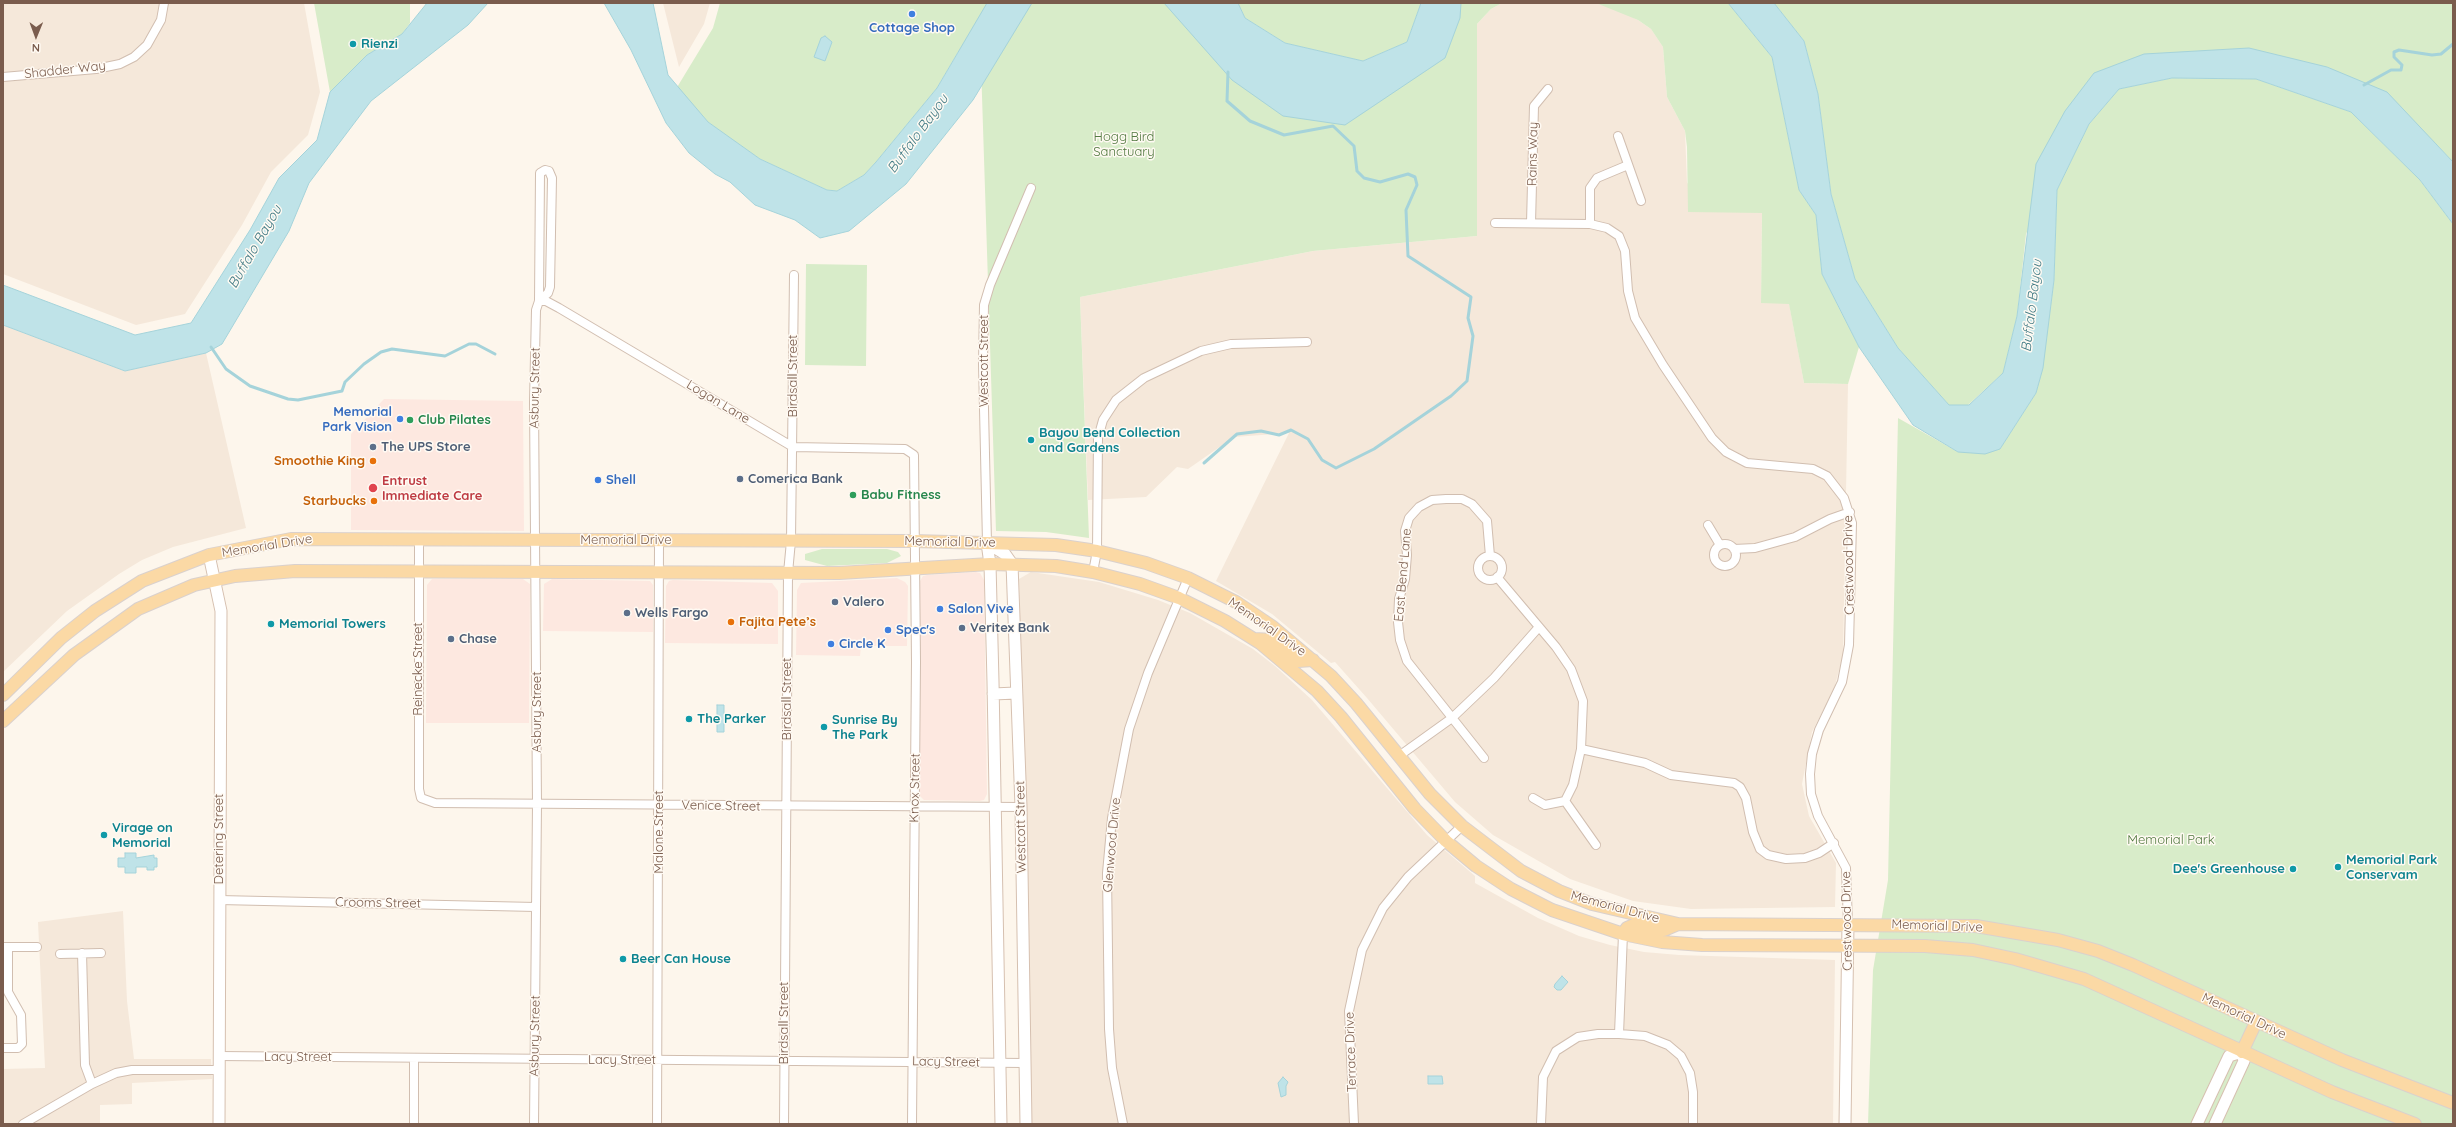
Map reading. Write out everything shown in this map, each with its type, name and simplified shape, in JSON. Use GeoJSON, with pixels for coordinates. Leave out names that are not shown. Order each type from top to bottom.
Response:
{"type":"FeatureCollection","features":[{"type":"Feature","properties":{"kind":"main road","name":"Memorial Drive"},"geometry":{"type":"LineString","coordinates":[[3,694],[61,638],[122,592],[163,571],[209,555],[291,539],[914,541],[1056,545],[1097,551],[1146,563],[1188,578],[1236,602],[1273,627],[1313,660],[1356,703],[1430,794],[1462,826],[1521,871],[1559,891],[1592,904],[1678,924],[1976,926],[2058,940],[2098,951],[2133,965],[2342,1060],[2453,1103]]}},
{"type":"Feature","properties":{"kind":"main road","name":"Westcott Street"},"geometry":{"type":"LineString","coordinates":[[987,543],[990,564],[1001,1124]]}},
{"type":"Feature","properties":{"kind":"main road"},"geometry":{"type":"LineString","coordinates":[[987,543],[1005,554],[1012,564]]}},
{"type":"Feature","properties":{"kind":"main road","name":"Detering Street"},"geometry":{"type":"LineString","coordinates":[[209,555],[215,579],[220,611],[219,1124]]}},
{"type":"Feature","properties":{"kind":"main road","name":"Memorial Drive"},"geometry":{"type":"LineString","coordinates":[[3,721],[74,654],[107,629],[153,602],[215,579],[276,571],[788,573],[874,572],[990,564],[1056,566],[1093,572],[1140,584],[1179,598],[1225,621],[1253,639],[1317,691],[1415,809],[1446,841],[1476,866],[1511,889],[1552,910],[1623,934],[1662,942],[1702,945],[1925,946],[1973,950],[2051,968],[2117,993],[2242,1052],[2332,1092],[2416,1124]]}},
{"type":"Feature","properties":{"kind":"main road","name":"Westcott Street"},"geometry":{"type":"LineString","coordinates":[[1012,564],[1021,808],[1026,1124]]}},
{"type":"Feature","properties":{"kind":"main road"},"geometry":{"type":"LineString","coordinates":[[1253,639],[1274,640],[1298,660],[1313,660]]}},
{"type":"Feature","properties":{"kind":"main road"},"geometry":{"type":"LineString","coordinates":[[993,694],[1016,693]]}},
{"type":"Feature","properties":{"kind":"main road"},"geometry":{"type":"LineString","coordinates":[[1383,770],[1399,756]]}},
{"type":"Feature","properties":{"kind":"main road"},"geometry":{"type":"LineString","coordinates":[[1511,889],[1521,871]]}},
{"type":"Feature","properties":{"kind":"main road"},"geometry":{"type":"LineString","coordinates":[[1623,934],[1627,928],[1634,925],[1664,930],[1678,924]]}},
{"type":"Feature","properties":{"kind":"main road","name":"Crestwood Drive"},"geometry":{"type":"LineString","coordinates":[[1846,1124],[1848,924]]}},
{"type":"Feature","properties":{"kind":"main road"},"geometry":{"type":"LineString","coordinates":[[2215,1124],[2244,1062],[2242,1052],[2256,1022]]}},
{"type":"Feature","properties":{"kind":"main road"},"geometry":{"type":"LineString","coordinates":[[2197,1124],[2229,1056],[2242,1052]]}},
{"type":"Feature","properties":{"kind":"street","name":"Shadder Way"},"geometry":{"type":"LineString","coordinates":[[3,77],[96,69],[120,64],[134,57],[147,46],[161,20],[164,3]]}},
{"type":"Feature","properties":{"kind":"street","name":"Rains Way"},"geometry":{"type":"LineString","coordinates":[[1531,223],[1534,106],[1548,88]]}},
{"type":"Feature","properties":{"kind":"street"},"geometry":{"type":"LineString","coordinates":[[1618,136],[1641,201]]}},
{"type":"Feature","properties":{"kind":"street"},"geometry":{"type":"LineString","coordinates":[[1590,224],[1590,188],[1597,178],[1628,165]]}},
{"type":"Feature","properties":{"kind":"street","name":"Asbury Street"},"geometry":{"type":"LineString","coordinates":[[534,1124],[537,804],[534,402],[536,310],[539,301],[540,173],[545,170],[549,171],[552,178],[551,222]]}},
{"type":"Feature","properties":{"kind":"street","name":"Westcott Street"},"geometry":{"type":"LineString","coordinates":[[987,543],[983,372],[984,304],[994,274],[1031,188]]}},
{"type":"Feature","properties":{"kind":"street"},"geometry":{"type":"LineString","coordinates":[[539,221],[551,222],[550,287],[548,293],[539,301]]}},
{"type":"Feature","properties":{"kind":"street","name":"Crestwood Drive"},"geometry":{"type":"LineString","coordinates":[[1495,223],[1590,224],[1607,228],[1623,242],[1628,291],[1635,318],[1662,365],[1712,438],[1726,452],[1747,463],[1799,467],[1813,470],[1827,476],[1844,498],[1850,512],[1849,645],[1842,682],[1819,730],[1812,754],[1810,774],[1811,794],[1818,816],[1834,843],[1846,868],[1848,924]]}},
{"type":"Feature","properties":{"kind":"street","name":"Birdsall Street"},"geometry":{"type":"LineString","coordinates":[[784,1124],[788,573],[791,541],[793,447],[794,275]]}},
{"type":"Feature","properties":{"kind":"street","name":"Logan Lane"},"geometry":{"type":"LineString","coordinates":[[539,301],[546,301],[559,308],[793,447]]}},
{"type":"Feature","properties":{"kind":"street"},"geometry":{"type":"LineString","coordinates":[[1093,572],[1097,551],[1098,438],[1103,420],[1116,400],[1144,378],[1201,351],[1231,344],[1307,342]]}},
{"type":"Feature","properties":{"kind":"street","name":"Knox Street"},"geometry":{"type":"LineString","coordinates":[[793,447],[905,448],[912,452],[915,459],[915,806],[912,1124]]}},
{"type":"Feature","properties":{"kind":"street","name":"East Bend Lane"},"geometry":{"type":"LineString","coordinates":[[1484,758],[1407,661],[1400,640],[1399,599],[1405,579],[1407,555],[1405,531],[1409,518],[1419,507],[1432,500],[1453,498],[1467,501],[1480,511],[1487,521],[1490,556]]}},
{"type":"Feature","properties":{"kind":"street"},"geometry":{"type":"LineString","coordinates":[[1734,550],[1755,548],[1796,537],[1830,519],[1850,512]]}},
{"type":"Feature","properties":{"kind":"street"},"geometry":{"type":"LineString","coordinates":[[1708,524],[1720,545]]}},
{"type":"Feature","properties":{"kind":"street","name":"Reinecke Street"},"geometry":{"type":"LineString","coordinates":[[419,539],[419,781],[421,798]]}},
{"type":"Feature","properties":{"kind":"street","name":"Malone Street"},"geometry":{"type":"LineString","coordinates":[[657,1124],[659,541]]}},
{"type":"Feature","properties":{"kind":"street"},"geometry":{"type":"LineString","coordinates":[[1720,545],[1729,545],[1734,550],[1736,557],[1732,563],[1722,565],[1716,561],[1714,554],[1720,545]]}},
{"type":"Feature","properties":{"kind":"street"},"geometry":{"type":"LineString","coordinates":[[1490,556],[1497,559],[1502,568],[1497,577],[1487,579],[1479,572],[1480,561],[1490,556]]}},
{"type":"Feature","properties":{"kind":"street"},"geometry":{"type":"LineString","coordinates":[[1497,577],[1539,627],[1571,669],[1583,701],[1581,749],[1573,785],[1565,801]]}},
{"type":"Feature","properties":{"kind":"street","name":"Glenwood Drive"},"geometry":{"type":"LineString","coordinates":[[1123,1124],[1112,1068],[1109,1029],[1107,874],[1112,818],[1129,729],[1148,673],[1188,578]]}},
{"type":"Feature","properties":{"kind":"street"},"geometry":{"type":"LineString","coordinates":[[1399,756],[1452,718],[1494,678],[1539,627]]}},
{"type":"Feature","properties":{"kind":"street"},"geometry":{"type":"LineString","coordinates":[[1581,749],[1645,763],[1670,775],[1734,783],[1740,787],[1746,798],[1753,832],[1760,849],[1768,855],[1786,859],[1805,858],[1819,853],[1834,843]]}},
{"type":"Feature","properties":{"kind":"street","name":"Venice Street"},"geometry":{"type":"LineString","coordinates":[[421,798],[435,803],[1021,808]]}},
{"type":"Feature","properties":{"kind":"street"},"geometry":{"type":"LineString","coordinates":[[1532,798],[1545,805],[1565,801]]}},
{"type":"Feature","properties":{"kind":"street"},"geometry":{"type":"LineString","coordinates":[[1565,801],[1596,845]]}},
{"type":"Feature","properties":{"kind":"street","name":"Terrace Drive"},"geometry":{"type":"LineString","coordinates":[[1354,1124],[1349,1011],[1362,950],[1383,908],[1408,877],[1462,826]]}},
{"type":"Feature","properties":{"kind":"street","name":"Crooms Street"},"geometry":{"type":"LineString","coordinates":[[219,900],[536,907]]}},
{"type":"Feature","properties":{"kind":"street"},"geometry":{"type":"LineString","coordinates":[[1619,1034],[1623,934]]}},
{"type":"Feature","properties":{"kind":"street"},"geometry":{"type":"LineString","coordinates":[[3,1048],[18,1048],[22,1044],[21,1015],[5,992],[6,947],[37,947]]}},
{"type":"Feature","properties":{"kind":"street"},"geometry":{"type":"LineString","coordinates":[[82,953],[85,1065],[92,1084]]}},
{"type":"Feature","properties":{"kind":"street"},"geometry":{"type":"LineString","coordinates":[[60,954],[100,953]]}},
{"type":"Feature","properties":{"kind":"street"},"geometry":{"type":"LineString","coordinates":[[1541,1124],[1543,1077],[1556,1051],[1578,1037],[1598,1034],[1645,1036],[1668,1045],[1681,1056],[1690,1073],[1693,1092],[1693,1124]]}},
{"type":"Feature","properties":{"kind":"street","name":"Lacy Street"},"geometry":{"type":"LineString","coordinates":[[219,1056],[534,1060],[784,1060],[1025,1063]]}},
{"type":"Feature","properties":{"kind":"street"},"geometry":{"type":"LineString","coordinates":[[414,1058],[414,1124]]}},
{"type":"Feature","properties":{"kind":"street"},"geometry":{"type":"LineString","coordinates":[[23,1124],[92,1084],[116,1073],[128,1071],[219,1070]]}},
{"type":"Feature","properties":{"kind":"shaded area"},"geometry":{"type":"Polygon","coordinates":[[[3,3],[304,3],[320,92],[308,135],[271,172],[242,225],[185,314],[136,325],[3,274],[3,3]]]}},
{"type":"Feature","properties":{"kind":"shaded area"},"geometry":{"type":"Polygon","coordinates":[[[663,3],[710,3],[704,24],[679,67],[663,3]]]}},
{"type":"Feature","properties":{"kind":"shaded area"},"geometry":{"type":"Polygon","coordinates":[[[1502,3],[1596,3],[1618,10],[1638,20],[1651,29],[1663,47],[1667,97],[1685,131],[1687,183],[1762,213],[1761,303],[1789,303],[1804,383],[1848,384],[1843,655],[1834,689],[1812,732],[1802,784],[1809,816],[1836,863],[1835,907],[1691,909],[1633,901],[1570,879],[1493,835],[1455,802],[1335,662],[1331,663],[1272,614],[1216,581],[1289,433],[1234,437],[1188,469],[1177,467],[1146,497],[1088,500],[1080,297],[1313,251],[1477,236],[1477,24],[1491,9],[1502,3]]]}},
{"type":"Feature","properties":{"kind":"shaded area"},"geometry":{"type":"Polygon","coordinates":[[[3,325],[125,371],[206,353],[246,528],[173,547],[142,560],[119,574],[67,611],[3,672],[3,325]]]}},
{"type":"Feature","properties":{"kind":"shaded area"},"geometry":{"type":"Polygon","coordinates":[[[384,399],[523,401],[524,531],[351,530],[351,434],[384,399]]]}},
{"type":"Feature","properties":{"kind":"shaded area"},"geometry":{"type":"Polygon","coordinates":[[[1031,572],[1099,582],[1158,600],[1190,613],[1253,649],[1275,666],[1312,700],[1427,835],[1475,876],[1475,883],[1538,918],[1579,936],[1610,945],[1644,952],[1679,955],[1835,960],[1833,1124],[1030,1124],[1019,579],[1031,572]]]}},
{"type":"Feature","properties":{"kind":"shaded area"},"geometry":{"type":"Polygon","coordinates":[[[980,573],[984,580],[987,794],[984,800],[980,801],[924,800],[918,794],[920,581],[923,576],[927,575],[980,573]]]}},
{"type":"Feature","properties":{"kind":"shaded area"},"geometry":{"type":"Polygon","coordinates":[[[897,578],[905,582],[908,586],[907,646],[861,646],[860,656],[796,655],[797,590],[801,583],[897,578]]]}},
{"type":"Feature","properties":{"kind":"shaded area"},"geometry":{"type":"Polygon","coordinates":[[[432,579],[523,579],[530,584],[529,723],[426,723],[427,585],[432,579]]]}},
{"type":"Feature","properties":{"kind":"shaded area"},"geometry":{"type":"Polygon","coordinates":[[[552,579],[650,581],[653,585],[653,632],[543,631],[544,584],[552,579]]]}},
{"type":"Feature","properties":{"kind":"shaded area"},"geometry":{"type":"Polygon","coordinates":[[[669,581],[772,583],[778,591],[778,644],[665,643],[666,586],[669,581]]]}},
{"type":"Feature","properties":{"kind":"shaded area"},"geometry":{"type":"Polygon","coordinates":[[[123,911],[127,1001],[134,1059],[211,1059],[212,1079],[132,1083],[132,1104],[100,1105],[100,1124],[3,1124],[3,1069],[45,1068],[38,922],[123,911]]]}},
{"type":"Feature","properties":{"kind":"green space","name":"Rienzi"},"geometry":{"type":"Polygon","coordinates":[[[314,3],[410,3],[410,23],[402,34],[367,55],[330,92],[314,3]]]}},
{"type":"Feature","properties":{"kind":"green space","name":"Hogg Bird Sanctuary"},"geometry":{"type":"Polygon","coordinates":[[[720,3],[1230,3],[1254,32],[1317,59],[1361,70],[1397,57],[1442,3],[1502,3],[1491,9],[1477,24],[1477,236],[1313,251],[1080,297],[1089,538],[1046,532],[996,531],[980,34],[958,52],[937,88],[864,175],[837,191],[827,190],[760,159],[736,143],[708,122],[676,89],[713,28],[720,3]]]}},
{"type":"Feature","properties":{"kind":"green space"},"geometry":{"type":"Polygon","coordinates":[[[1238,3],[1421,3],[1407,42],[1363,61],[1285,43],[1245,18],[1238,3]]]}},
{"type":"Feature","properties":{"kind":"green space"},"geometry":{"type":"Polygon","coordinates":[[[1596,3],[1728,3],[1772,57],[1799,190],[1816,215],[1822,274],[1859,347],[1848,384],[1804,383],[1789,304],[1761,303],[1762,213],[1688,212],[1687,147],[1685,131],[1667,97],[1663,47],[1651,29],[1638,20],[1596,3]]]}},
{"type":"Feature","properties":{"kind":"green space"},"geometry":{"type":"Polygon","coordinates":[[[1774,3],[2453,3],[2453,162],[2432,140],[2327,67],[2095,73],[2026,234],[2017,316],[2003,373],[1968,405],[1949,405],[1898,348],[1855,279],[1831,194],[1818,94],[1804,41],[1774,3]]]}},
{"type":"Feature","properties":{"kind":"green space","name":"Memorial Park"},"geometry":{"type":"Polygon","coordinates":[[[2172,78],[2256,79],[2351,112],[2420,180],[2453,224],[2453,1124],[1868,1124],[1873,970],[1888,880],[1898,418],[1958,452],[2000,449],[2036,393],[2042,368],[2054,280],[2057,190],[2089,124],[2119,89],[2172,78]]]}},
{"type":"Feature","properties":{"kind":"green space"},"geometry":{"type":"Polygon","coordinates":[[[806,264],[867,265],[866,366],[805,365],[806,264]]]}},
{"type":"Feature","properties":{"kind":"green space"},"geometry":{"type":"Polygon","coordinates":[[[822,549],[887,549],[898,552],[901,556],[887,563],[827,566],[805,560],[805,554],[822,549]]]}},
{"type":"Feature","properties":{"kind":"water","name":"Buffalo Bayou"},"geometry":{"type":"Polygon","coordinates":[[[427,3],[488,3],[468,25],[371,101],[309,183],[289,231],[222,344],[206,353],[125,371],[3,325],[3,285],[135,335],[191,323],[250,230],[279,178],[317,140],[330,92],[367,55],[402,34],[427,3]]]}},
{"type":"Feature","properties":{"kind":"water","name":"Buffalo Bayou"},"geometry":{"type":"Polygon","coordinates":[[[604,3],[653,3],[668,75],[708,122],[760,159],[827,190],[837,191],[864,175],[937,88],[987,3],[1032,3],[973,100],[906,184],[849,231],[820,238],[795,220],[755,205],[730,182],[715,174],[689,153],[666,123],[631,50],[604,3]]]}},
{"type":"Feature","properties":{"kind":"water"},"geometry":{"type":"Polygon","coordinates":[[[1164,3],[1238,3],[1245,18],[1285,43],[1363,61],[1407,42],[1421,3],[1461,3],[1460,18],[1445,58],[1345,125],[1283,116],[1232,80],[1164,3]]]}},
{"type":"Feature","properties":{"kind":"water","name":"Buffalo Bayou"},"geometry":{"type":"Polygon","coordinates":[[[1728,3],[1774,3],[1804,41],[1818,94],[1831,194],[1855,279],[1898,348],[1949,405],[1969,405],[2003,373],[2017,316],[2036,164],[2065,111],[2094,73],[2144,54],[2249,48],[2327,67],[2387,92],[2453,162],[2453,224],[2420,180],[2351,112],[2256,79],[2172,78],[2119,89],[2089,124],[2057,190],[2054,280],[2043,368],[2036,393],[2000,449],[1985,454],[1958,452],[1913,425],[1859,347],[1822,274],[1816,215],[1799,190],[1772,57],[1728,3]]]}},
{"type":"Feature","properties":{"kind":"water"},"geometry":{"type":"Polygon","coordinates":[[[825,36],[832,42],[825,61],[814,57],[821,38],[825,36]]]}},
{"type":"Feature","properties":{"kind":"water"},"geometry":{"type":"Polygon","coordinates":[[[717,705],[724,705],[724,732],[717,732],[717,705]]]}},
{"type":"Feature","properties":{"kind":"water"},"geometry":{"type":"Polygon","coordinates":[[[125,853],[136,853],[136,858],[154,855],[154,858],[157,858],[157,867],[154,867],[154,870],[147,870],[147,867],[136,867],[136,873],[125,873],[125,867],[118,867],[118,858],[125,858],[125,853]]]}},
{"type":"Feature","properties":{"kind":"water"},"geometry":{"type":"Polygon","coordinates":[[[1562,976],[1568,982],[1561,990],[1557,990],[1554,987],[1555,984],[1562,976]]]}},
{"type":"Feature","properties":{"kind":"water"},"geometry":{"type":"Polygon","coordinates":[[[1428,1076],[1442,1076],[1443,1084],[1428,1084],[1428,1076]]]}},
{"type":"Feature","properties":{"kind":"water"},"geometry":{"type":"Polygon","coordinates":[[[1283,1077],[1288,1082],[1286,1086],[1286,1095],[1281,1097],[1278,1083],[1283,1077]]]}},
{"type":"Feature","properties":{"kind":"waterway"},"geometry":{"type":"LineString","coordinates":[[2364,85],[2391,70],[2401,70],[2402,65],[2394,57],[2394,52],[2399,50],[2432,55],[2441,54],[2453,44]]}},
{"type":"Feature","properties":{"kind":"waterway"},"geometry":{"type":"LineString","coordinates":[[1204,463],[1237,434],[1261,431],[1279,435],[1291,430],[1308,439],[1322,460],[1336,468],[1374,449],[1451,396],[1467,381],[1473,336],[1468,318],[1471,297],[1408,256],[1406,210],[1417,185],[1415,177],[1408,174],[1380,182],[1364,178],[1357,171],[1354,146],[1333,126],[1284,135],[1250,121],[1227,101],[1228,72]]}},
{"type":"Feature","properties":{"kind":"waterway"},"geometry":{"type":"LineString","coordinates":[[211,347],[226,369],[250,386],[288,399],[298,400],[342,391],[345,382],[364,364],[381,352],[392,349],[445,356],[469,344],[476,344],[495,354]]}},
{"type":"Feature","properties":{"kind":"place","name":"Cottage Shop"},"geometry":{"type":"Point","coordinates":[912,14]}},
{"type":"Feature","properties":{"kind":"place","name":"Rienzi"},"geometry":{"type":"Point","coordinates":[353,44]}},
{"type":"Feature","properties":{"kind":"place","name":"Memorial Park Vision"},"geometry":{"type":"Point","coordinates":[400,419]}},
{"type":"Feature","properties":{"kind":"place","name":"Club Pilates"},"geometry":{"type":"Point","coordinates":[410,420]}},
{"type":"Feature","properties":{"kind":"place","name":"Bayou Bend Collection and Gardens"},"geometry":{"type":"Point","coordinates":[1031,440]}},
{"type":"Feature","properties":{"kind":"place","name":"The UPS Store"},"geometry":{"type":"Point","coordinates":[373,447]}},
{"type":"Feature","properties":{"kind":"place","name":"Smoothie King"},"geometry":{"type":"Point","coordinates":[373,461]}},
{"type":"Feature","properties":{"kind":"place","name":"Comerica Bank"},"geometry":{"type":"Point","coordinates":[740,479]}},
{"type":"Feature","properties":{"kind":"place","name":"Shell"},"geometry":{"type":"Point","coordinates":[598,480]}},
{"type":"Feature","properties":{"kind":"place","name":"Entrust Immediate Care"},"geometry":{"type":"Point","coordinates":[373,488]}},
{"type":"Feature","properties":{"kind":"place","name":"Babu Fitness"},"geometry":{"type":"Point","coordinates":[853,495]}},
{"type":"Feature","properties":{"kind":"place","name":"Starbucks"},"geometry":{"type":"Point","coordinates":[374,501]}},
{"type":"Feature","properties":{"kind":"place","name":"Valero"},"geometry":{"type":"Point","coordinates":[835,602]}},
{"type":"Feature","properties":{"kind":"place","name":"Salon Vive"},"geometry":{"type":"Point","coordinates":[940,609]}},
{"type":"Feature","properties":{"kind":"place","name":"Wells Fargo"},"geometry":{"type":"Point","coordinates":[627,613]}},
{"type":"Feature","properties":{"kind":"place","name":"Fajita Pete’s"},"geometry":{"type":"Point","coordinates":[731,622]}},
{"type":"Feature","properties":{"kind":"place","name":"Memorial Towers"},"geometry":{"type":"Point","coordinates":[271,624]}},
{"type":"Feature","properties":{"kind":"place","name":"Veritex Bank"},"geometry":{"type":"Point","coordinates":[962,628]}},
{"type":"Feature","properties":{"kind":"place","name":"Spec's"},"geometry":{"type":"Point","coordinates":[888,630]}},
{"type":"Feature","properties":{"kind":"place","name":"Chase"},"geometry":{"type":"Point","coordinates":[451,639]}},
{"type":"Feature","properties":{"kind":"place","name":"Circle K"},"geometry":{"type":"Point","coordinates":[831,644]}},
{"type":"Feature","properties":{"kind":"place","name":"The Parker"},"geometry":{"type":"Point","coordinates":[689,719]}},
{"type":"Feature","properties":{"kind":"place","name":"Sunrise By The Park"},"geometry":{"type":"Point","coordinates":[824,727]}},
{"type":"Feature","properties":{"kind":"place","name":"Virage on Memorial"},"geometry":{"type":"Point","coordinates":[104,835]}},
{"type":"Feature","properties":{"kind":"place","name":"Memorial Park Conservam"},"geometry":{"type":"Point","coordinates":[2338,867]}},
{"type":"Feature","properties":{"kind":"place","name":"Dee's Greenhouse"},"geometry":{"type":"Point","coordinates":[2293,869]}},
{"type":"Feature","properties":{"kind":"place","name":"Beer Can House"},"geometry":{"type":"Point","coordinates":[623,959]}}]}
